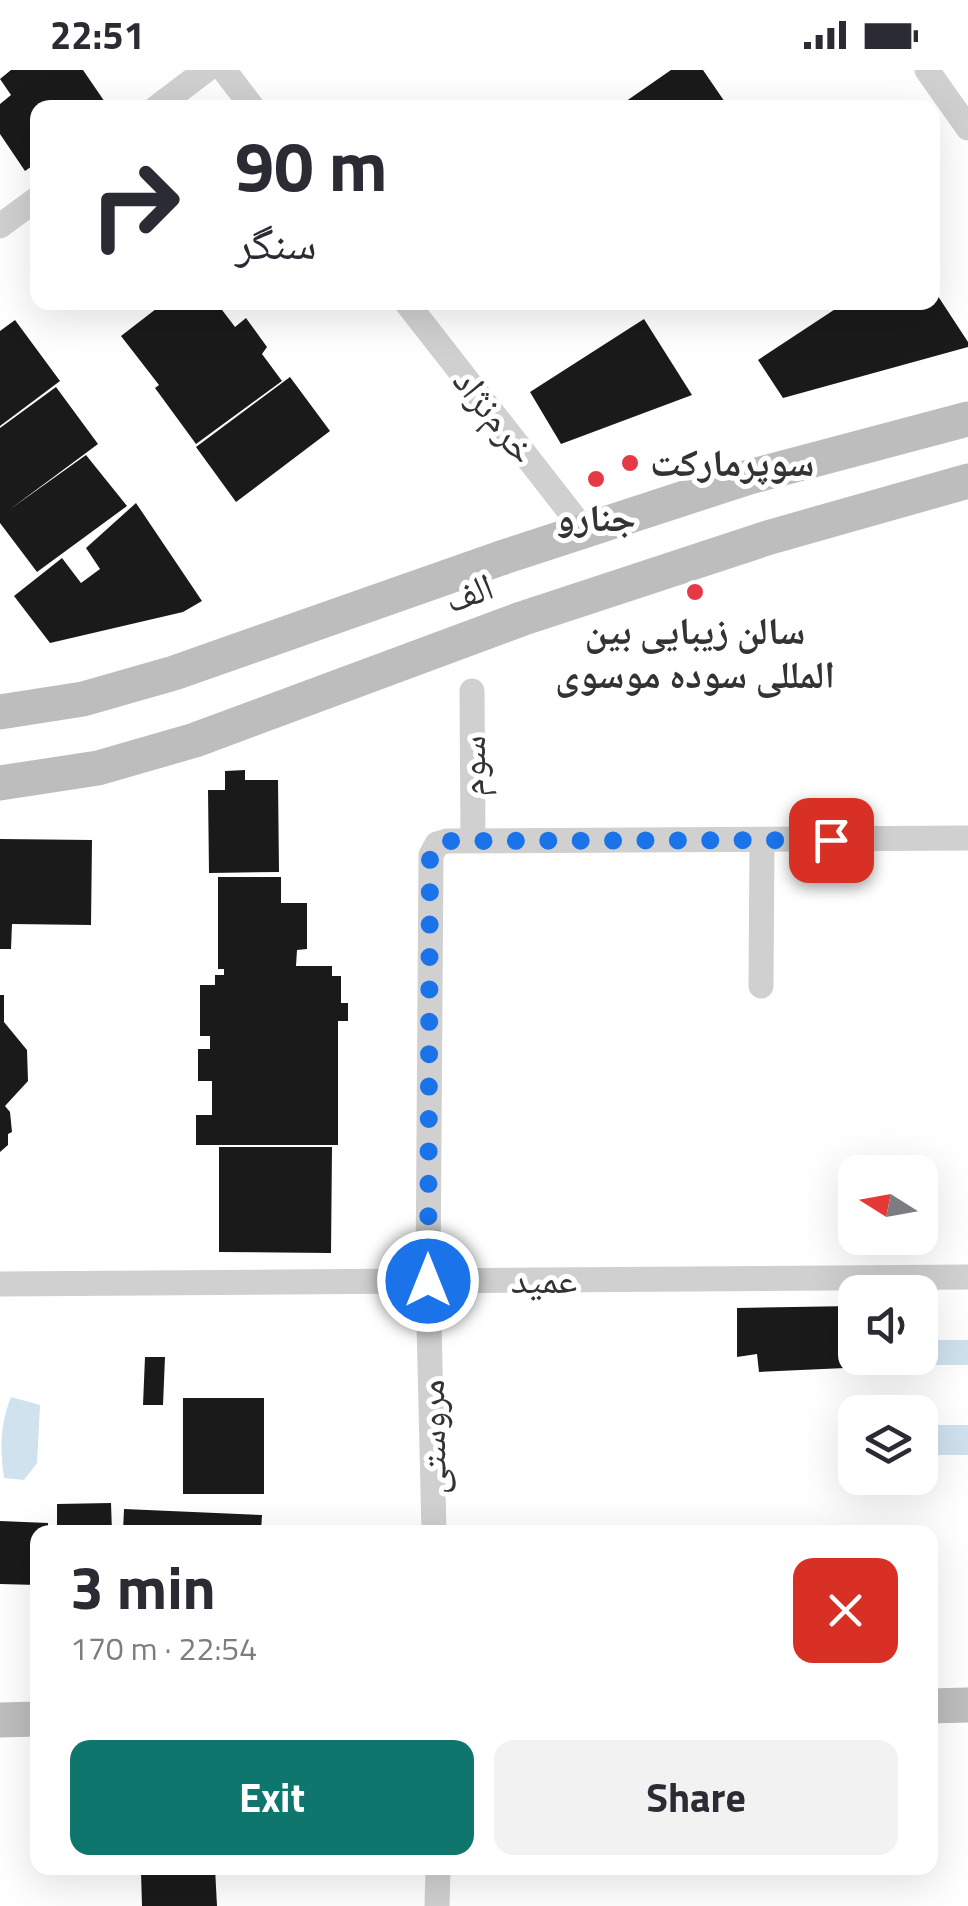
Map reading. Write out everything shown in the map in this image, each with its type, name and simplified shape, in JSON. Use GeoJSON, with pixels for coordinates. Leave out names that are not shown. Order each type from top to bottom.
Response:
{"type":"FeatureCollection","features":[{"type":"Feature","properties":{"kind":"main road","name":"الف"},"geometry":{"type":"LineString","coordinates":[[0,712],[83,699],[174,673],[748,476],[968,420]]}},
{"type":"Feature","properties":{"kind":"main road","name":"الف"},"geometry":{"type":"LineString","coordinates":[[0,783],[98,768],[195,740],[521,618],[768,538],[968,480]]}},
{"type":"Feature","properties":{"kind":"main road"},"geometry":{"type":"LineString","coordinates":[[938,1706],[968,1705]]}},
{"type":"Feature","properties":{"kind":"main road"},"geometry":{"type":"LineString","coordinates":[[0,1720],[30,1719]]}},
{"type":"Feature","properties":{"kind":"street"},"geometry":{"type":"LineString","coordinates":[[167,100],[206,70]]}},
{"type":"Feature","properties":{"kind":"street"},"geometry":{"type":"LineString","coordinates":[[224,70],[248,100]]}},
{"type":"Feature","properties":{"kind":"street"},"geometry":{"type":"LineString","coordinates":[[926,70],[968,128]]}},
{"type":"Feature","properties":{"kind":"street"},"geometry":{"type":"LineString","coordinates":[[0,226],[30,204]]}},
{"type":"Feature","properties":{"kind":"street","name":"خرم‌نژاد"},"geometry":{"type":"LineString","coordinates":[[412,310],[584,530]]}},
{"type":"Feature","properties":{"kind":"street","name":"سوم"},"geometry":{"type":"LineString","coordinates":[[472,691],[472,841]]}},
{"type":"Feature","properties":{"kind":"street"},"geometry":{"type":"LineString","coordinates":[[472,841],[968,838]]}},
{"type":"Feature","properties":{"kind":"street"},"geometry":{"type":"LineString","coordinates":[[762,840],[762,986]]}},
{"type":"Feature","properties":{"kind":"street","name":"مروستی"},"geometry":{"type":"LineString","coordinates":[[434,1525],[428,1281],[430,855],[437,844],[472,841]]}},
{"type":"Feature","properties":{"kind":"street","name":"عمید"},"geometry":{"type":"LineString","coordinates":[[0,1284],[968,1276]]}},
{"type":"Feature","properties":{"kind":"street"},"geometry":{"type":"LineString","coordinates":[[437,1906],[438,1875]]}},
{"type":"Feature","properties":{"kind":"water"},"geometry":{"type":"Polygon","coordinates":[[[938,1340],[968,1340],[968,1365],[938,1365],[938,1340]]]}},
{"type":"Feature","properties":{"kind":"water"},"geometry":{"type":"Polygon","coordinates":[[[11,1397],[40,1405],[37,1463],[24,1480],[4,1478],[2,1437],[11,1397]]]}},
{"type":"Feature","properties":{"kind":"water"},"geometry":{"type":"Polygon","coordinates":[[[938,1425],[968,1425],[968,1455],[938,1455],[938,1425]]]}},
{"type":"Feature","properties":{"kind":"building"},"geometry":{"type":"Polygon","coordinates":[[[11,70],[83,70],[104,100],[30,100],[30,168],[25,171],[0,134],[0,104],[11,95],[0,79],[11,70]]]}},
{"type":"Feature","properties":{"kind":"building"},"geometry":{"type":"Polygon","coordinates":[[[671,70],[703,70],[724,100],[628,100],[671,70]]]}},
{"type":"Feature","properties":{"kind":"building"},"geometry":{"type":"Polygon","coordinates":[[[940,299],[968,342],[968,347],[783,398],[758,360],[834,310],[940,310],[940,299]]]}},
{"type":"Feature","properties":{"kind":"building"},"geometry":{"type":"Polygon","coordinates":[[[155,310],[222,310],[235,327],[246,318],[267,347],[262,354],[282,381],[196,444],[155,388],[159,385],[121,336],[155,310]]]}},
{"type":"Feature","properties":{"kind":"building"},"geometry":{"type":"Polygon","coordinates":[[[644,319],[692,395],[561,444],[530,392],[644,319]]]}},
{"type":"Feature","properties":{"kind":"building"},"geometry":{"type":"Polygon","coordinates":[[[15,320],[60,381],[0,426],[0,331],[15,320]]]}},
{"type":"Feature","properties":{"kind":"building"},"geometry":{"type":"Polygon","coordinates":[[[290,377],[330,431],[236,502],[196,447],[290,377]]]}},
{"type":"Feature","properties":{"kind":"building"},"geometry":{"type":"Polygon","coordinates":[[[56,387],[98,444],[9,510],[86,455],[127,506],[37,572],[0,523],[0,428],[56,387]]]}},
{"type":"Feature","properties":{"kind":"building"},"geometry":{"type":"Polygon","coordinates":[[[136,503],[202,601],[183,612],[50,643],[14,596],[62,558],[81,583],[100,569],[86,548],[136,503]]]}},
{"type":"Feature","properties":{"kind":"building"},"geometry":{"type":"Polygon","coordinates":[[[245,770],[245,780],[278,780],[279,872],[209,873],[208,790],[225,790],[225,771],[245,770]]]}},
{"type":"Feature","properties":{"kind":"building"},"geometry":{"type":"Polygon","coordinates":[[[0,839],[92,840],[91,925],[12,924],[11,949],[0,949],[0,839]]]}},
{"type":"Feature","properties":{"kind":"building"},"geometry":{"type":"Polygon","coordinates":[[[218,877],[281,877],[281,903],[307,903],[307,949],[297,950],[296,966],[332,966],[332,976],[341,976],[341,1003],[348,1003],[348,1021],[338,1021],[338,1145],[196,1145],[196,1115],[212,1115],[212,1081],[198,1081],[198,1049],[210,1049],[210,1036],[200,1036],[200,985],[215,985],[215,975],[224,975],[224,969],[218,969],[218,877]]]}},
{"type":"Feature","properties":{"kind":"building"},"geometry":{"type":"Polygon","coordinates":[[[0,995],[4,995],[4,1022],[27,1050],[28,1081],[5,1106],[10,1112],[12,1132],[8,1134],[8,1145],[0,1152],[0,995]]]}},
{"type":"Feature","properties":{"kind":"building"},"geometry":{"type":"Polygon","coordinates":[[[219,1147],[332,1147],[331,1253],[219,1252],[219,1147]]]}},
{"type":"Feature","properties":{"kind":"building"},"geometry":{"type":"Polygon","coordinates":[[[838,1306],[838,1368],[759,1372],[757,1354],[737,1357],[737,1308],[838,1306]]]}},
{"type":"Feature","properties":{"kind":"building"},"geometry":{"type":"Polygon","coordinates":[[[145,1357],[165,1357],[163,1405],[143,1405],[145,1357]]]}},
{"type":"Feature","properties":{"kind":"building"},"geometry":{"type":"Polygon","coordinates":[[[183,1398],[264,1398],[264,1494],[183,1494],[183,1398]]]}},
{"type":"Feature","properties":{"kind":"building"},"geometry":{"type":"Polygon","coordinates":[[[111,1503],[112,1525],[57,1525],[57,1504],[111,1503]]]}},
{"type":"Feature","properties":{"kind":"building"},"geometry":{"type":"Polygon","coordinates":[[[124,1509],[262,1515],[261,1525],[123,1525],[124,1509]]]}},
{"type":"Feature","properties":{"kind":"building"},"geometry":{"type":"Polygon","coordinates":[[[0,1521],[48,1523],[30,1525],[30,1585],[0,1584],[0,1521]]]}},
{"type":"Feature","properties":{"kind":"building"},"geometry":{"type":"Polygon","coordinates":[[[141,1875],[215,1875],[217,1906],[142,1906],[141,1875]]]}},
{"type":"Feature","properties":{"kind":"place","name":"سوپرمارکت"},"geometry":{"type":"Point","coordinates":[630,463]}},
{"type":"Feature","properties":{"kind":"place","name":"جنارو"},"geometry":{"type":"Point","coordinates":[596,479]}},
{"type":"Feature","properties":{"kind":"place","name":"سالن زیبایی بین المللی سوده موسوی"},"geometry":{"type":"Point","coordinates":[695,592]}},
{"type":"Feature","properties":{"kind":"route"},"geometry":{"type":"LineString","coordinates":[[428,1281],[430,855],[437,844],[831,840]]}}]}
